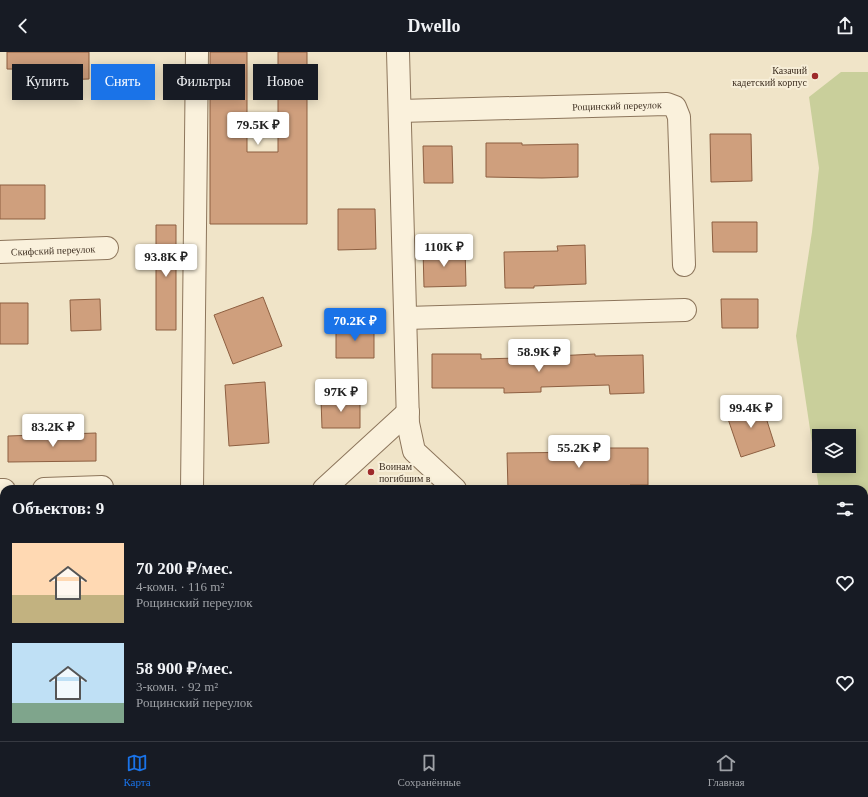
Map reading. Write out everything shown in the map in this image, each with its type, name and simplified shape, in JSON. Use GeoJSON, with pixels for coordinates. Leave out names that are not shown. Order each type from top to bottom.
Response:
{"type":"FeatureCollection","features":[{"type":"Feature","properties":{"kind":"street"},"geometry":{"type":"LineString","coordinates":[[192,485],[197,52]]}},
{"type":"Feature","properties":{"kind":"street"},"geometry":{"type":"LineString","coordinates":[[398,52],[408,423],[414,451],[451,485]]}},
{"type":"Feature","properties":{"kind":"street","name":"Рощинский переулок"},"geometry":{"type":"LineString","coordinates":[[400,111],[667,104],[675,107],[679,117],[684,265]]}},
{"type":"Feature","properties":{"kind":"street","name":"Скифский переулок"},"geometry":{"type":"LineString","coordinates":[[0,252],[107,248]]}},
{"type":"Feature","properties":{"kind":"street"},"geometry":{"type":"LineString","coordinates":[[406,318],[685,310]]}},
{"type":"Feature","properties":{"kind":"street"},"geometry":{"type":"LineString","coordinates":[[328,485],[408,412]]}},
{"type":"Feature","properties":{"kind":"green space"},"geometry":{"type":"Polygon","coordinates":[[[841,72],[868,72],[868,485],[818,485],[817,473],[856,473],[856,429],[812,429],[812,442],[796,336],[812,232],[819,168],[809,97],[841,72]]]}},
{"type":"Feature","properties":{"kind":"building"},"geometry":{"type":"Polygon","coordinates":[[[7,52],[89,52],[89,79],[83,79],[83,64],[12,64],[12,69],[7,69],[7,52]]]}},
{"type":"Feature","properties":{"kind":"building"},"geometry":{"type":"Polygon","coordinates":[[[210,52],[247,52],[247,152],[278,152],[278,100],[307,100],[307,224],[210,224],[210,100],[245,100],[245,64],[210,64],[210,52]]]}},
{"type":"Feature","properties":{"kind":"building"},"geometry":{"type":"Polygon","coordinates":[[[278,52],[307,52],[307,64],[278,64],[278,52]]]}},
{"type":"Feature","properties":{"kind":"building"},"geometry":{"type":"Polygon","coordinates":[[[710,134],[751,134],[752,181],[711,182],[710,134]]]}},
{"type":"Feature","properties":{"kind":"building"},"geometry":{"type":"Polygon","coordinates":[[[486,143],[522,143],[522,145],[578,144],[578,177],[486,177],[486,143]]]}},
{"type":"Feature","properties":{"kind":"building"},"geometry":{"type":"Polygon","coordinates":[[[423,146],[452,146],[453,183],[424,183],[423,146]]]}},
{"type":"Feature","properties":{"kind":"building"},"geometry":{"type":"Polygon","coordinates":[[[0,185],[45,185],[45,219],[0,219],[0,185]]]}},
{"type":"Feature","properties":{"kind":"building"},"geometry":{"type":"Polygon","coordinates":[[[338,209],[375,209],[376,249],[338,250],[338,209]]]}},
{"type":"Feature","properties":{"kind":"building"},"geometry":{"type":"Polygon","coordinates":[[[712,222],[757,222],[757,252],[713,252],[712,222]]]}},
{"type":"Feature","properties":{"kind":"building"},"geometry":{"type":"Polygon","coordinates":[[[156,225],[176,225],[176,330],[156,330],[156,225]]]}},
{"type":"Feature","properties":{"kind":"building"},"geometry":{"type":"Polygon","coordinates":[[[585,245],[586,284],[534,286],[534,288],[505,288],[504,252],[558,251],[557,246],[585,245]]]}},
{"type":"Feature","properties":{"kind":"building"},"geometry":{"type":"Polygon","coordinates":[[[465,248],[466,286],[424,287],[423,249],[465,248]]]}},
{"type":"Feature","properties":{"kind":"building"},"geometry":{"type":"Polygon","coordinates":[[[263,297],[282,346],[233,364],[214,315],[263,297]]]}},
{"type":"Feature","properties":{"kind":"building"},"geometry":{"type":"Polygon","coordinates":[[[100,299],[101,330],[71,331],[70,300],[100,299]]]}},
{"type":"Feature","properties":{"kind":"building"},"geometry":{"type":"Polygon","coordinates":[[[721,299],[758,299],[758,328],[722,328],[721,299]]]}},
{"type":"Feature","properties":{"kind":"building"},"geometry":{"type":"Polygon","coordinates":[[[0,303],[28,303],[28,344],[0,344],[0,303]]]}},
{"type":"Feature","properties":{"kind":"building"},"geometry":{"type":"Polygon","coordinates":[[[336,325],[374,325],[374,358],[336,358],[336,325]]]}},
{"type":"Feature","properties":{"kind":"building"},"geometry":{"type":"Polygon","coordinates":[[[432,354],[481,354],[481,359],[556,357],[595,354],[595,356],[643,355],[644,393],[610,394],[609,385],[541,387],[541,392],[504,393],[504,388],[432,388],[432,354]]]}},
{"type":"Feature","properties":{"kind":"building"},"geometry":{"type":"Polygon","coordinates":[[[265,382],[269,443],[229,446],[225,385],[265,382]]]}},
{"type":"Feature","properties":{"kind":"building"},"geometry":{"type":"Polygon","coordinates":[[[360,398],[360,428],[322,428],[321,399],[360,398]]]}},
{"type":"Feature","properties":{"kind":"building"},"geometry":{"type":"Polygon","coordinates":[[[761,402],[775,446],[741,457],[726,413],[761,402]]]}},
{"type":"Feature","properties":{"kind":"building"},"geometry":{"type":"Polygon","coordinates":[[[96,433],[96,461],[8,462],[8,436],[96,433]]]}},
{"type":"Feature","properties":{"kind":"building"},"geometry":{"type":"Polygon","coordinates":[[[599,448],[648,448],[648,485],[508,485],[507,453],[599,452],[599,448]]]}},
{"type":"Feature","properties":{"kind":"place","name":"Казачий кадетский корпус"},"geometry":{"type":"Point","coordinates":[815,76]}},
{"type":"Feature","properties":{"kind":"place","name":"Воинам погибшим в"},"geometry":{"type":"Point","coordinates":[371,472]}}]}
